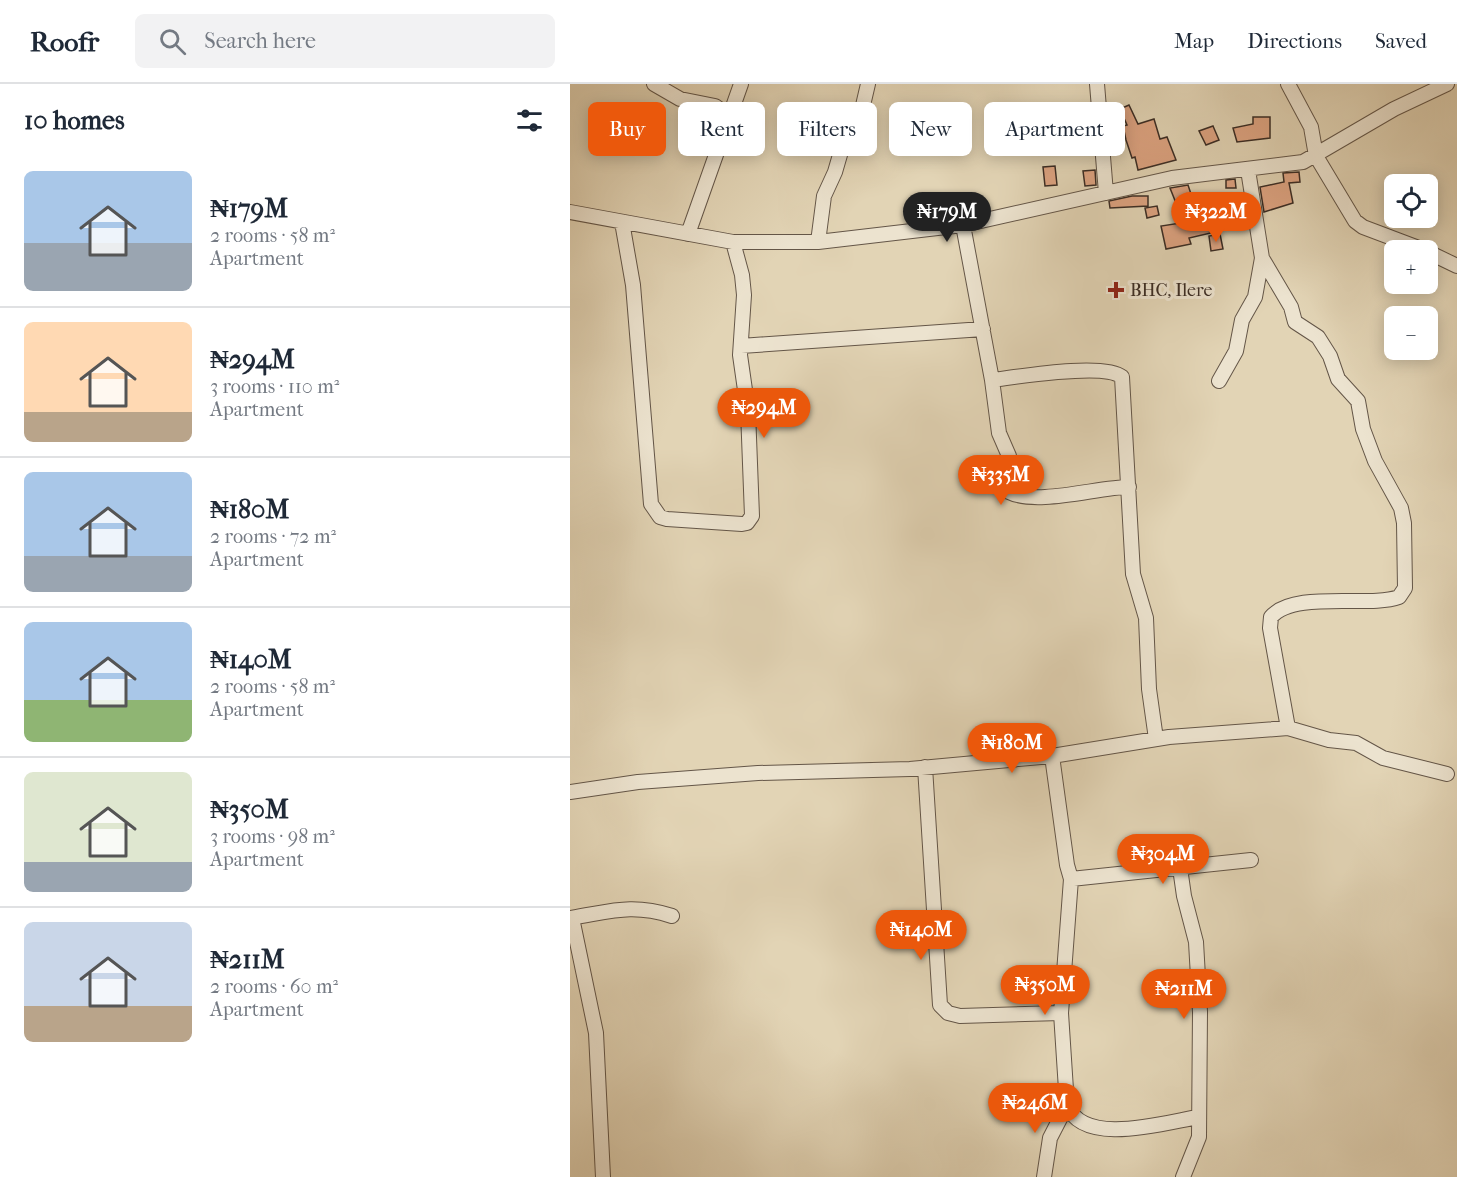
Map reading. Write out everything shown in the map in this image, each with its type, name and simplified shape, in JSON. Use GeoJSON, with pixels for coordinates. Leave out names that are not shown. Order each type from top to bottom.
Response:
{"type":"FeatureCollection","features":[{"type":"Feature","properties":{"kind":"street"},"geometry":{"type":"LineString","coordinates":[[654,84],[680,99],[697,102]]}},
{"type":"Feature","properties":{"kind":"street"},"geometry":{"type":"LineString","coordinates":[[734,102],[741,84]]}},
{"type":"Feature","properties":{"kind":"street"},"geometry":{"type":"LineString","coordinates":[[818,242],[824,196],[835,172],[844,141],[861,114],[868,84]]}},
{"type":"Feature","properties":{"kind":"street"},"geometry":{"type":"LineString","coordinates":[[1097,84],[1106,193]]}},
{"type":"Feature","properties":{"kind":"street"},"geometry":{"type":"LineString","coordinates":[[1288,84],[1314,135],[1316,156],[1355,221],[1364,227],[1398,240]]}},
{"type":"Feature","properties":{"kind":"street"},"geometry":{"type":"LineString","coordinates":[[570,212],[733,242],[818,242],[963,225],[1172,178],[1303,162],[1394,109],[1447,84]]}},
{"type":"Feature","properties":{"kind":"street"},"geometry":{"type":"LineString","coordinates":[[688,234],[715,156]]}},
{"type":"Feature","properties":{"kind":"street"},"geometry":{"type":"LineString","coordinates":[[1219,381],[1236,351],[1242,320],[1255,297],[1262,258],[1248,170]]}},
{"type":"Feature","properties":{"kind":"street"},"geometry":{"type":"LineString","coordinates":[[622,222],[633,285],[651,504],[660,517],[742,524],[750,520],[752,482],[741,346],[744,295],[742,275],[733,242]]}},
{"type":"Feature","properties":{"kind":"street"},"geometry":{"type":"LineString","coordinates":[[963,225],[992,380],[999,433],[1009,456],[1009,492],[1050,496],[1076,495],[1107,488],[1129,487]]}},
{"type":"Feature","properties":{"kind":"street"},"geometry":{"type":"LineString","coordinates":[[1438,257],[1457,266]]}},
{"type":"Feature","properties":{"kind":"street"},"geometry":{"type":"LineString","coordinates":[[1262,258],[1291,307],[1295,322],[1318,337],[1330,356],[1338,379],[1358,401],[1363,429],[1372,454],[1401,508],[1404,522],[1405,588],[1399,597],[1337,600],[1296,606],[1281,609],[1271,617],[1270,628],[1288,728]]}},
{"type":"Feature","properties":{"kind":"street"},"geometry":{"type":"LineString","coordinates":[[741,346],[983,329]]}},
{"type":"Feature","properties":{"kind":"street"},"geometry":{"type":"LineString","coordinates":[[992,380],[1073,370],[1119,374],[1124,382],[1132,574],[1146,618],[1149,689],[1156,739]]}},
{"type":"Feature","properties":{"kind":"street"},"geometry":{"type":"LineString","coordinates":[[570,792],[638,782],[758,773],[925,767],[1052,756],[1156,739],[1288,728],[1329,740],[1356,743],[1383,758],[1447,774]]}},
{"type":"Feature","properties":{"kind":"street"},"geometry":{"type":"LineString","coordinates":[[1052,756],[1066,865],[1071,879],[1061,1013],[1067,1105],[1078,1122],[1102,1130],[1198,1118]]}},
{"type":"Feature","properties":{"kind":"street"},"geometry":{"type":"LineString","coordinates":[[925,767],[940,1005],[948,1013],[960,1016],[1061,1013]]}},
{"type":"Feature","properties":{"kind":"street"},"geometry":{"type":"LineString","coordinates":[[1071,879],[1106,873],[1251,860]]}},
{"type":"Feature","properties":{"kind":"street"},"geometry":{"type":"LineString","coordinates":[[1180,868],[1196,952],[1200,1012],[1197,1146],[1183,1177]]}},
{"type":"Feature","properties":{"kind":"street"},"geometry":{"type":"LineString","coordinates":[[603,1177],[596,1033],[571,918],[612,909],[634,908],[650,909],[672,916]]}},
{"type":"Feature","properties":{"kind":"street"},"geometry":{"type":"LineString","coordinates":[[1044,1177],[1050,1138],[1067,1105]]}},
{"type":"Feature","properties":{"kind":"building"},"geometry":{"type":"Polygon","coordinates":[[[1129,105],[1138,124],[1154,119],[1160,139],[1167,137],[1176,160],[1138,170],[1125,135],[1125,126],[1127,125],[1125,107],[1129,105]]]}},
{"type":"Feature","properties":{"kind":"building"},"geometry":{"type":"Polygon","coordinates":[[[1253,117],[1270,117],[1270,138],[1237,142],[1233,128],[1253,124],[1253,117]]]}},
{"type":"Feature","properties":{"kind":"building"},"geometry":{"type":"Polygon","coordinates":[[[1213,126],[1219,140],[1206,145],[1199,131],[1213,126]]]}},
{"type":"Feature","properties":{"kind":"building"},"geometry":{"type":"Polygon","coordinates":[[[1055,166],[1057,185],[1045,186],[1043,167],[1055,166]]]}},
{"type":"Feature","properties":{"kind":"building"},"geometry":{"type":"Polygon","coordinates":[[[1095,170],[1096,185],[1085,186],[1083,171],[1095,170]]]}},
{"type":"Feature","properties":{"kind":"building"},"geometry":{"type":"Polygon","coordinates":[[[1299,172],[1300,182],[1289,183],[1293,203],[1264,212],[1260,187],[1284,182],[1283,173],[1299,172]]]}},
{"type":"Feature","properties":{"kind":"building"},"geometry":{"type":"Polygon","coordinates":[[[1235,179],[1236,188],[1226,188],[1226,180],[1235,179]]]}},
{"type":"Feature","properties":{"kind":"building"},"geometry":{"type":"Polygon","coordinates":[[[1188,185],[1192,197],[1176,203],[1170,188],[1188,185]]]}},
{"type":"Feature","properties":{"kind":"building"},"geometry":{"type":"Polygon","coordinates":[[[1132,196],[1148,196],[1148,206],[1110,208],[1109,201],[1132,196]]]}},
{"type":"Feature","properties":{"kind":"building"},"geometry":{"type":"Polygon","coordinates":[[[1157,206],[1159,215],[1147,218],[1145,208],[1157,206]]]}},
{"type":"Feature","properties":{"kind":"building"},"geometry":{"type":"Polygon","coordinates":[[[1193,221],[1194,228],[1213,223],[1215,232],[1189,238],[1191,244],[1166,249],[1161,226],[1193,221]]]}},
{"type":"Feature","properties":{"kind":"building"},"geometry":{"type":"Polygon","coordinates":[[[1220,234],[1223,249],[1211,251],[1209,236],[1220,234]]]}},
{"type":"Feature","properties":{"kind":"place","name":"BHC, Ilere"},"geometry":{"type":"Point","coordinates":[1116,290]}}]}
